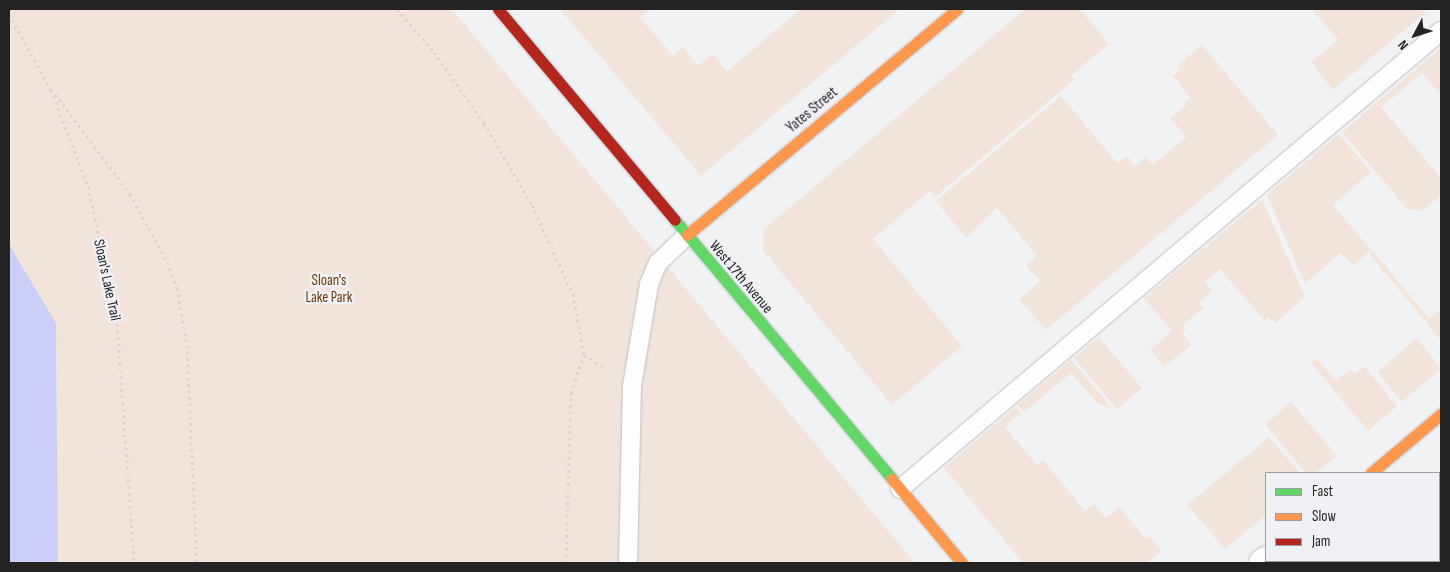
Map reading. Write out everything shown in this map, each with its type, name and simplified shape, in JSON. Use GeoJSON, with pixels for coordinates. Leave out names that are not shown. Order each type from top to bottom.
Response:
{"type":"FeatureCollection","features":[{"type":"Feature","properties":{"kind":"street","name":"West 17th Avenue"},"geometry":{"type":"LineString","coordinates":[[498,9],[962,563]]}},
{"type":"Feature","properties":{"kind":"street","name":"Yates Street"},"geometry":{"type":"LineString","coordinates":[[687,235],[957,9]]}},
{"type":"Feature","properties":{"kind":"street"},"geometry":{"type":"LineString","coordinates":[[1372,472],[1441,414]]}},
{"type":"Feature","properties":{"kind":"lane"},"geometry":{"type":"LineString","coordinates":[[900,489],[1441,31]]}},
{"type":"Feature","properties":{"kind":"lane"},"geometry":{"type":"LineString","coordinates":[[628,563],[632,386],[649,284],[658,263],[687,235]]}},
{"type":"Feature","properties":{"kind":"path"},"geometry":{"type":"LineString","coordinates":[[396,9],[434,52],[484,123],[532,205],[573,294],[584,355],[571,393],[566,563]]}},
{"type":"Feature","properties":{"kind":"path","name":"Sloan's Lake Trail"},"geometry":{"type":"LineString","coordinates":[[9,14],[51,90],[88,186],[117,324],[134,563]]}},
{"type":"Feature","properties":{"kind":"path"},"geometry":{"type":"LineString","coordinates":[[51,90],[130,194],[167,262],[178,288],[187,345],[197,563]]}},
{"type":"Feature","properties":{"kind":"path"},"geometry":{"type":"LineString","coordinates":[[584,355],[632,386]]}},
{"type":"Feature","properties":{"kind":"green space","name":"Sloan's Lake Park"},"geometry":{"type":"Polygon","coordinates":[[[9,9],[452,9],[915,563],[58,563],[56,323],[9,244],[9,9]]]}},
{"type":"Feature","properties":{"kind":"green space"},"geometry":{"type":"Polygon","coordinates":[[[560,9],[650,9],[640,17],[673,56],[683,47],[698,66],[713,54],[727,71],[801,9],[900,9],[701,176],[560,9]]]}},
{"type":"Feature","properties":{"kind":"green space"},"geometry":{"type":"Polygon","coordinates":[[[1025,9],[1080,9],[1109,44],[1071,76],[1074,80],[935,197],[930,191],[873,239],[962,346],[892,405],[762,249],[764,229],[1025,9]]]}},
{"type":"Feature","properties":{"kind":"green space"},"geometry":{"type":"Polygon","coordinates":[[[1312,9],[1424,9],[1426,12],[1333,90],[1311,62],[1338,40],[1312,9]]]}},
{"type":"Feature","properties":{"kind":"green space"},"geometry":{"type":"Polygon","coordinates":[[[1202,45],[1278,135],[1046,330],[1019,299],[1040,281],[1026,265],[1037,256],[997,208],[966,238],[936,201],[1061,96],[1117,163],[1127,156],[1135,166],[1146,157],[1153,165],[1186,137],[1170,118],[1186,105],[1184,102],[1190,97],[1173,76],[1180,70],[1177,66],[1202,45]]]}},
{"type":"Feature","properties":{"kind":"green space"},"geometry":{"type":"Polygon","coordinates":[[[1441,48],[1441,95],[1422,73],[1381,107],[1441,178],[1441,195],[1422,211],[1407,209],[1342,132],[1441,48]]]}},
{"type":"Feature","properties":{"kind":"green space"},"geometry":{"type":"Polygon","coordinates":[[[1339,134],[1371,172],[1333,205],[1371,250],[1353,266],[1341,253],[1305,284],[1267,195],[1339,134]]]}},
{"type":"Feature","properties":{"kind":"green space"},"geometry":{"type":"Polygon","coordinates":[[[1262,200],[1305,297],[1275,323],[1269,317],[1265,321],[1220,269],[1205,282],[1212,291],[1199,302],[1203,308],[1183,325],[1186,329],[1182,333],[1191,345],[1164,367],[1150,350],[1172,331],[1144,298],[1262,200]]]}},
{"type":"Feature","properties":{"kind":"green space"},"geometry":{"type":"Polygon","coordinates":[[[1373,251],[1429,318],[1441,309],[1441,340],[1369,254],[1373,251]]]}},
{"type":"Feature","properties":{"kind":"green space"},"geometry":{"type":"Polygon","coordinates":[[[1099,337],[1142,388],[1117,409],[1074,358],[1099,337]]]}},
{"type":"Feature","properties":{"kind":"green space"},"geometry":{"type":"Polygon","coordinates":[[[1417,338],[1441,369],[1402,402],[1377,372],[1417,338]]]}},
{"type":"Feature","properties":{"kind":"green space"},"geometry":{"type":"Polygon","coordinates":[[[1316,358],[1336,381],[1350,369],[1355,374],[1364,366],[1397,406],[1368,431],[1311,363],[1316,358]]]}},
{"type":"Feature","properties":{"kind":"green space"},"geometry":{"type":"Polygon","coordinates":[[[1071,360],[1112,408],[1098,404],[1071,373],[1024,412],[1017,405],[1071,360]]]}},
{"type":"Feature","properties":{"kind":"green space"},"geometry":{"type":"Polygon","coordinates":[[[1291,402],[1337,456],[1317,472],[1305,472],[1265,424],[1291,402]]]}},
{"type":"Feature","properties":{"kind":"green space"},"geometry":{"type":"Polygon","coordinates":[[[1016,407],[1021,413],[1005,427],[1037,465],[1043,460],[1085,511],[1094,504],[1106,518],[1119,507],[1146,539],[1150,537],[1162,551],[1146,563],[1023,563],[944,468],[1016,407]]]}},
{"type":"Feature","properties":{"kind":"green space"},"geometry":{"type":"Polygon","coordinates":[[[1269,437],[1299,472],[1265,472],[1265,516],[1225,549],[1187,505],[1269,437]]]}},
{"type":"Feature","properties":{"kind":"green space"},"geometry":{"type":"Polygon","coordinates":[[[1357,562],[1421,563],[1358,563],[1357,562]]]}},
{"type":"Feature","properties":{"kind":"water"},"geometry":{"type":"Polygon","coordinates":[[[9,244],[56,323],[58,563],[9,563],[9,244]]]}},
{"type":"Feature","properties":{"kind":"traffic: fast"},"geometry":{"type":"LineString","coordinates":[[675,220],[892,479]]}},
{"type":"Feature","properties":{"kind":"traffic: slow"},"geometry":{"type":"LineString","coordinates":[[687,235],[957,9]]}},
{"type":"Feature","properties":{"kind":"traffic: slow"},"geometry":{"type":"LineString","coordinates":[[1372,472],[1441,414]]}},
{"type":"Feature","properties":{"kind":"traffic: slow"},"geometry":{"type":"LineString","coordinates":[[892,479],[962,563]]}},
{"type":"Feature","properties":{"kind":"traffic: jam"},"geometry":{"type":"LineString","coordinates":[[498,9],[675,220]]}}]}
